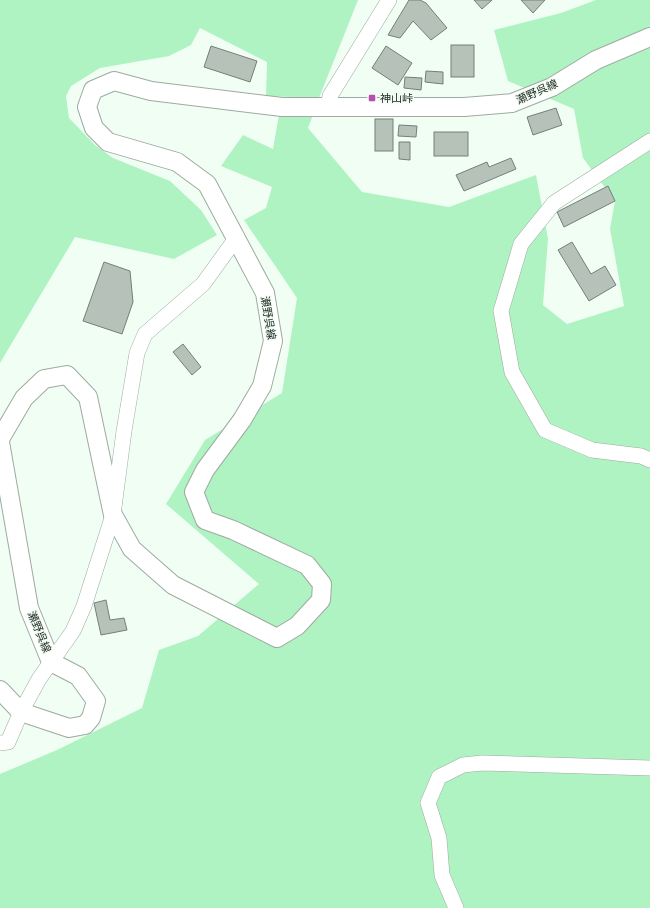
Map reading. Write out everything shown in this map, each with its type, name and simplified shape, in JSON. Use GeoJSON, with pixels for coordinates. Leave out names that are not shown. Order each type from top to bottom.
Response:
{"type":"FeatureCollection","features":[{"type":"Feature","properties":{"kind":"main road","name":"瀬野呉線"},"geometry":{"type":"LineString","coordinates":[[0,690],[21,712],[69,728],[85,724],[91,718],[96,701],[78,676],[51,662],[29,608],[0,440],[24,398],[44,380],[67,375],[88,397],[113,515],[132,549],[173,585],[277,638],[297,626],[321,600],[322,584],[307,566],[233,530],[205,520],[194,492],[204,470],[242,420],[262,386],[273,341],[265,293],[237,237],[207,184],[177,162],[108,142],[94,128],[87,107],[92,90],[114,81],[151,91],[275,106],[464,108],[512,103],[552,87],[596,60],[650,37]]}},
{"type":"Feature","properties":{"kind":"street"},"geometry":{"type":"LineString","coordinates":[[328,107],[330,96],[389,0]]}},
{"type":"Feature","properties":{"kind":"street"},"geometry":{"type":"LineString","coordinates":[[650,140],[554,203],[521,244],[501,311],[512,372],[545,430],[592,450],[641,456],[650,460]]}},
{"type":"Feature","properties":{"kind":"street"},"geometry":{"type":"LineString","coordinates":[[0,743],[8,742],[21,712],[51,662],[73,631],[84,606],[113,515],[125,424],[137,353],[145,334],[203,284],[237,237]]}},
{"type":"Feature","properties":{"kind":"street"},"geometry":{"type":"LineString","coordinates":[[456,908],[442,875],[439,838],[428,803],[438,777],[463,765],[482,763],[650,768]]}},
{"type":"Feature","properties":{"kind":"green space"},"geometry":{"type":"Polygon","coordinates":[[[0,0],[358,0],[319,98],[266,96],[267,62],[200,28],[191,45],[169,56],[100,68],[71,86],[66,96],[69,118],[95,145],[113,158],[170,181],[201,210],[217,235],[174,259],[75,237],[0,363],[0,0]]]}},
{"type":"Feature","properties":{"kind":"green space"},"geometry":{"type":"Polygon","coordinates":[[[596,0],[650,0],[650,908],[0,908],[0,774],[57,750],[142,708],[159,650],[198,636],[259,584],[166,504],[205,440],[282,393],[297,298],[244,220],[266,208],[272,187],[221,166],[243,135],[273,149],[279,115],[313,115],[308,128],[362,192],[449,207],[536,175],[548,239],[543,305],[567,324],[624,306],[610,229],[615,201],[583,158],[574,109],[508,81],[494,30],[561,13],[596,0]]]}},
{"type":"Feature","properties":{"kind":"building"},"geometry":{"type":"Polygon","coordinates":[[[409,0],[420,0],[426,3],[447,28],[431,40],[413,21],[400,38],[388,35],[409,0]]]}},
{"type":"Feature","properties":{"kind":"building"},"geometry":{"type":"Polygon","coordinates":[[[474,0],[492,0],[482,9],[474,0]]]}},
{"type":"Feature","properties":{"kind":"building"},"geometry":{"type":"Polygon","coordinates":[[[521,0],[545,0],[533,13],[521,0]]]}},
{"type":"Feature","properties":{"kind":"building"},"geometry":{"type":"Polygon","coordinates":[[[451,45],[474,45],[474,77],[451,77],[451,45]]]}},
{"type":"Feature","properties":{"kind":"building"},"geometry":{"type":"Polygon","coordinates":[[[211,46],[257,61],[250,82],[204,67],[211,46]]]}},
{"type":"Feature","properties":{"kind":"building"},"geometry":{"type":"Polygon","coordinates":[[[386,46],[412,63],[398,85],[372,68],[386,46]]]}},
{"type":"Feature","properties":{"kind":"building"},"geometry":{"type":"Polygon","coordinates":[[[426,71],[443,72],[443,84],[425,82],[426,71]]]}},
{"type":"Feature","properties":{"kind":"building"},"geometry":{"type":"Polygon","coordinates":[[[405,77],[422,78],[421,90],[404,88],[405,77]]]}},
{"type":"Feature","properties":{"kind":"building"},"geometry":{"type":"Polygon","coordinates":[[[556,108],[562,125],[533,135],[527,117],[556,108]]]}},
{"type":"Feature","properties":{"kind":"building"},"geometry":{"type":"Polygon","coordinates":[[[375,119],[393,119],[393,151],[375,151],[375,119]]]}},
{"type":"Feature","properties":{"kind":"building"},"geometry":{"type":"Polygon","coordinates":[[[399,125],[417,126],[416,137],[398,136],[399,125]]]}},
{"type":"Feature","properties":{"kind":"building"},"geometry":{"type":"Polygon","coordinates":[[[434,132],[468,132],[468,156],[434,156],[434,132]]]}},
{"type":"Feature","properties":{"kind":"building"},"geometry":{"type":"Polygon","coordinates":[[[399,142],[410,142],[410,160],[399,159],[399,142]]]}},
{"type":"Feature","properties":{"kind":"building"},"geometry":{"type":"Polygon","coordinates":[[[511,158],[516,169],[464,191],[456,175],[487,162],[489,167],[511,158]]]}},
{"type":"Feature","properties":{"kind":"building"},"geometry":{"type":"Polygon","coordinates":[[[608,186],[615,201],[564,227],[557,212],[608,186]]]}},
{"type":"Feature","properties":{"kind":"building"},"geometry":{"type":"Polygon","coordinates":[[[572,242],[591,274],[605,266],[616,285],[589,301],[558,250],[572,242]]]}},
{"type":"Feature","properties":{"kind":"building"},"geometry":{"type":"Polygon","coordinates":[[[104,262],[130,271],[133,302],[122,334],[83,321],[104,262]]]}},
{"type":"Feature","properties":{"kind":"building"},"geometry":{"type":"Polygon","coordinates":[[[183,344],[201,367],[192,375],[173,352],[183,344]]]}},
{"type":"Feature","properties":{"kind":"building"},"geometry":{"type":"Polygon","coordinates":[[[106,600],[110,620],[124,618],[127,630],[101,635],[94,603],[106,600]]]}},
{"type":"Feature","properties":{"kind":"place","name":"神山峠"},"geometry":{"type":"Point","coordinates":[372,98]}}]}
